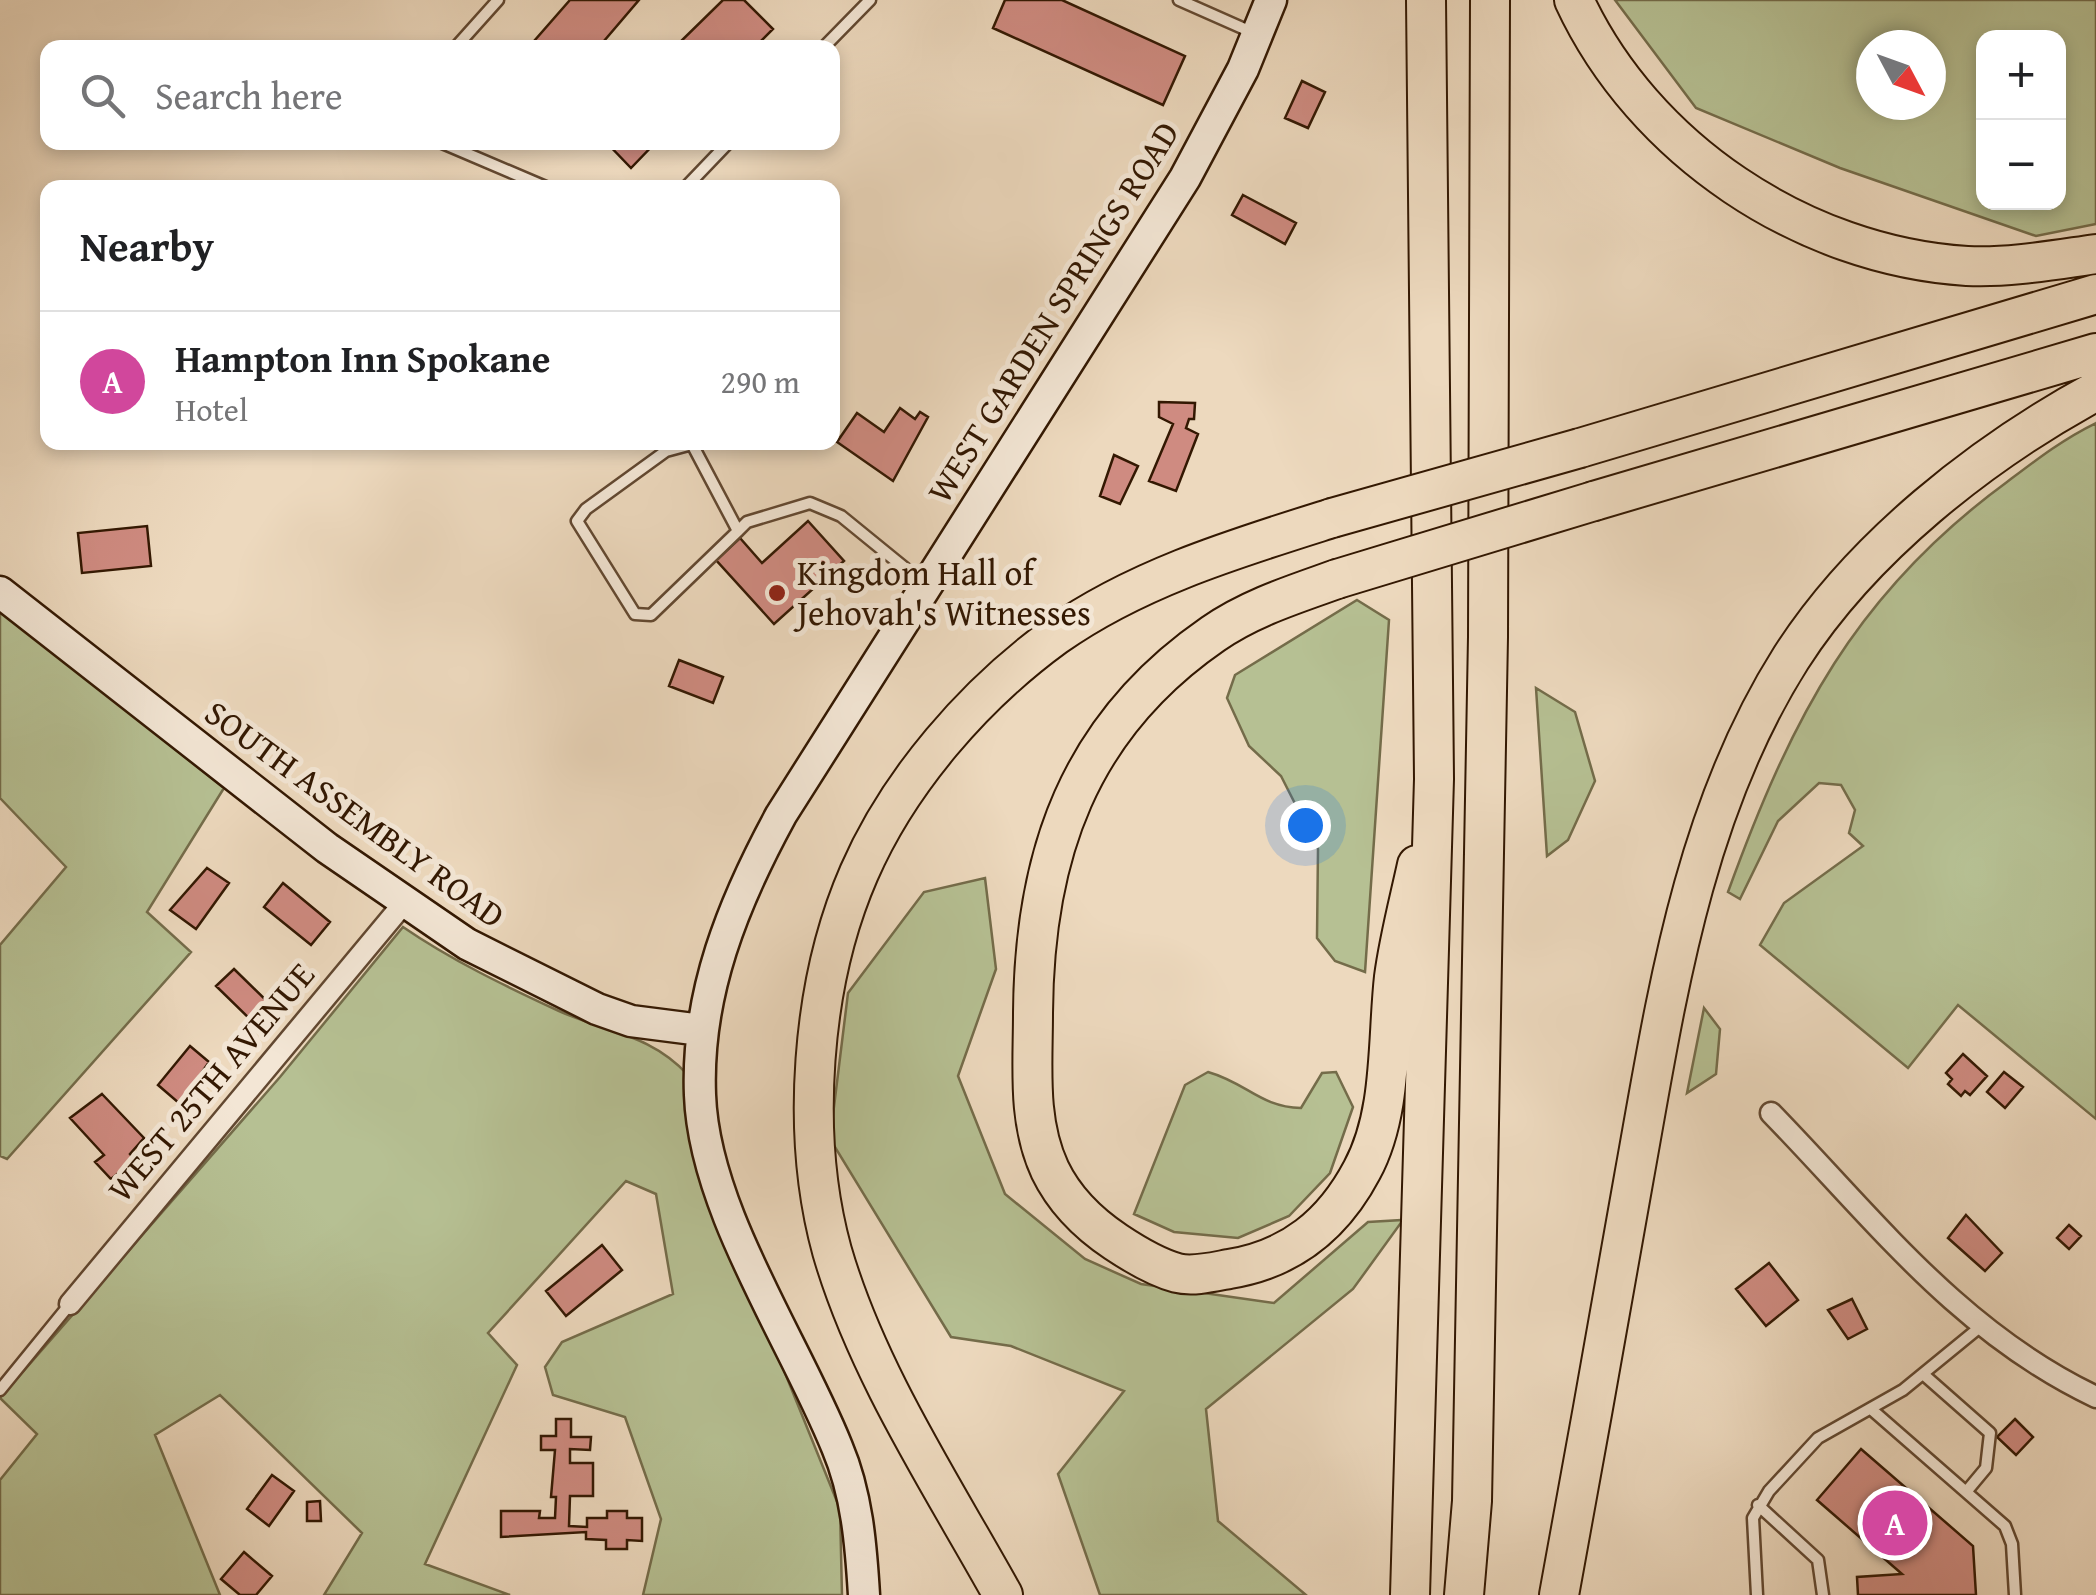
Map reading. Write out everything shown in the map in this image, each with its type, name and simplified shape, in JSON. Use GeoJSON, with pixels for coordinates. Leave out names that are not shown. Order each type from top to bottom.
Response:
{"type":"FeatureCollection","features":[{"type":"Feature","properties":{"kind":"highway"},"geometry":{"type":"LineString","coordinates":[[1410,1595],[1434,780],[1426,0]]}},
{"type":"Feature","properties":{"kind":"highway"},"geometry":{"type":"LineString","coordinates":[[1464,1595],[1472,1501],[1488,657],[1490,0]]}},
{"type":"Feature","properties":{"kind":"highway"},"geometry":{"type":"LineString","coordinates":[[1574,0],[1587,30],[1638,102],[1690,151],[1772,210],[1828,235],[1904,256],[1966,266],[2022,265],[2096,254]]}},
{"type":"Feature","properties":{"kind":"highway"},"geometry":{"type":"LineString","coordinates":[[1003,1595],[852,1310],[820,1204],[814,1074],[839,933],[859,873],[897,803],[930,757],[999,683],[1056,636],[1150,584],[1225,552],[2096,294]]}},
{"type":"Feature","properties":{"kind":"highway"},"geometry":{"type":"LineString","coordinates":[[1434,780],[1395,972],[1382,1110],[1374,1144],[1346,1198],[1299,1246],[1240,1268],[1178,1273],[1104,1234],[1071,1201],[1049,1167],[1038,1136],[1033,1096],[1033,994],[1042,886],[1055,838],[1082,777],[1117,726],[1162,676],[1214,633],[1269,604],[1337,579],[2096,353]]}},
{"type":"Feature","properties":{"kind":"highway"},"geometry":{"type":"LineString","coordinates":[[1559,1595],[1668,986],[1702,856],[1739,758],[1792,658],[1840,596],[1907,526],[1976,466],[2044,419],[2096,391]]}},
{"type":"Feature","properties":{"kind":"street","name":"WEST GARDEN SPRINGS ROAD"},"geometry":{"type":"LineString","coordinates":[[864,1595],[854,1505],[838,1448],[730,1219],[710,1151],[700,1098],[701,1030],[711,980],[754,866],[1185,178],[1271,0]]}},
{"type":"Feature","properties":{"kind":"street","name":"SOUTH ASSEMBLY ROAD"},"geometry":{"type":"LineString","coordinates":[[0,592],[178,734],[404,904],[466,944],[561,994],[631,1021],[701,1030]]}},
{"type":"Feature","properties":{"kind":"street","name":"WEST 25TH AVENUE"},"geometry":{"type":"LineString","coordinates":[[70,1304],[404,904]]}},
{"type":"Feature","properties":{"kind":"street"},"geometry":{"type":"LineString","coordinates":[[1771,1113],[1980,1327],[2028,1362],[2096,1397]]}},
{"type":"Feature","properties":{"kind":"lane"},"geometry":{"type":"LineString","coordinates":[[463,40],[498,0]]}},
{"type":"Feature","properties":{"kind":"lane"},"geometry":{"type":"LineString","coordinates":[[831,40],[870,0]]}},
{"type":"Feature","properties":{"kind":"lane"},"geometry":{"type":"LineString","coordinates":[[1179,0],[1257,35]]}},
{"type":"Feature","properties":{"kind":"lane"},"geometry":{"type":"LineString","coordinates":[[459,150],[529,180]]}},
{"type":"Feature","properties":{"kind":"lane"},"geometry":{"type":"LineString","coordinates":[[693,180],[721,150]]}},
{"type":"Feature","properties":{"kind":"lane"},"geometry":{"type":"LineString","coordinates":[[666,450],[586,509],[578,521],[635,614],[651,615],[748,522],[810,502],[840,516],[927,585]]}},
{"type":"Feature","properties":{"kind":"lane"},"geometry":{"type":"LineString","coordinates":[[695,450],[738,531]]}},
{"type":"Feature","properties":{"kind":"lane"},"geometry":{"type":"LineString","coordinates":[[0,1390],[70,1304]]}},
{"type":"Feature","properties":{"kind":"lane"},"geometry":{"type":"LineString","coordinates":[[1757,1595],[1752,1528],[1758,1505],[1818,1438],[1924,1374],[1980,1327]]}},
{"type":"Feature","properties":{"kind":"lane"},"geometry":{"type":"LineString","coordinates":[[1924,1374],[1990,1433],[1986,1468],[1966,1492]]}},
{"type":"Feature","properties":{"kind":"lane"},"geometry":{"type":"LineString","coordinates":[[1870,1409],[1966,1492],[2010,1536],[2015,1595]]}},
{"type":"Feature","properties":{"kind":"lane"},"geometry":{"type":"LineString","coordinates":[[1758,1505],[1818,1560],[1823,1595]]}},
{"type":"Feature","properties":{"kind":"green space"},"geometry":{"type":"Polygon","coordinates":[[[1615,0],[2096,0],[2096,224],[2036,236],[1840,168],[1696,108],[1615,0]]]}},
{"type":"Feature","properties":{"kind":"green space"},"geometry":{"type":"Polygon","coordinates":[[[2096,423],[2096,1119],[1958,1005],[1908,1068],[1760,945],[1784,903],[1863,846],[1849,833],[1855,810],[1841,785],[1819,783],[1778,821],[1740,899],[1728,892],[1804,716],[1869,615],[1954,524],[2039,458],[2096,423]]]}},
{"type":"Feature","properties":{"kind":"green space"},"geometry":{"type":"Polygon","coordinates":[[[1357,600],[1389,620],[1365,972],[1335,961],[1317,938],[1318,849],[1281,776],[1249,746],[1227,698],[1235,675],[1357,600]]]}},
{"type":"Feature","properties":{"kind":"green space"},"geometry":{"type":"Polygon","coordinates":[[[0,610],[224,788],[147,912],[191,952],[7,1159],[0,1156],[0,945],[66,867],[0,798],[0,610]]]}},
{"type":"Feature","properties":{"kind":"green space"},"geometry":{"type":"Polygon","coordinates":[[[1536,688],[1575,712],[1595,781],[1568,840],[1547,856],[1536,688]]]}},
{"type":"Feature","properties":{"kind":"green space"},"geometry":{"type":"Polygon","coordinates":[[[985,878],[996,969],[958,1076],[1005,1194],[1085,1259],[1141,1284],[1274,1303],[1368,1222],[1403,1220],[1353,1289],[1206,1409],[1218,1521],[1306,1595],[1100,1595],[1058,1474],[1124,1391],[1011,1346],[951,1337],[830,1139],[848,993],[924,892],[985,878]]]}},
{"type":"Feature","properties":{"kind":"green space"},"geometry":{"type":"Polygon","coordinates":[[[403,927],[519,992],[659,1051],[688,1075],[747,1279],[840,1509],[842,1595],[643,1595],[661,1519],[625,1417],[553,1395],[545,1367],[562,1342],[673,1294],[656,1194],[626,1181],[488,1333],[517,1365],[425,1564],[510,1595],[324,1595],[362,1533],[220,1395],[155,1435],[220,1595],[0,1595],[0,1480],[37,1434],[0,1398],[280,1077],[403,927]]]}},
{"type":"Feature","properties":{"kind":"green space"},"geometry":{"type":"Polygon","coordinates":[[[1704,1008],[1720,1029],[1716,1074],[1687,1093],[1704,1008]]]}},
{"type":"Feature","properties":{"kind":"green space"},"geometry":{"type":"Polygon","coordinates":[[[1208,1072],[1275,1104],[1301,1108],[1322,1073],[1336,1072],[1353,1107],[1330,1173],[1289,1216],[1238,1238],[1174,1232],[1134,1214],[1185,1085],[1208,1072]]]}},
{"type":"Feature","properties":{"kind":"building"},"geometry":{"type":"Polygon","coordinates":[[[570,0],[639,0],[605,40],[535,40],[570,0]]]}},
{"type":"Feature","properties":{"kind":"building"},"geometry":{"type":"Polygon","coordinates":[[[723,0],[744,0],[773,29],[762,40],[682,40],[723,0]]]}},
{"type":"Feature","properties":{"kind":"building"},"geometry":{"type":"Polygon","coordinates":[[[1005,0],[1062,0],[1185,56],[1163,105],[993,28],[1005,0]]]}},
{"type":"Feature","properties":{"kind":"building"},"geometry":{"type":"Polygon","coordinates":[[[1302,81],[1325,92],[1308,128],[1285,118],[1302,81]]]}},
{"type":"Feature","properties":{"kind":"building"},"geometry":{"type":"Polygon","coordinates":[[[614,150],[648,150],[631,168],[614,150]]]}},
{"type":"Feature","properties":{"kind":"building"},"geometry":{"type":"Polygon","coordinates":[[[1243,195],[1296,223],[1285,244],[1232,215],[1243,195]]]}},
{"type":"Feature","properties":{"kind":"building"},"geometry":{"type":"Polygon","coordinates":[[[1159,402],[1195,403],[1194,419],[1189,419],[1186,428],[1198,434],[1176,491],[1149,481],[1173,424],[1159,417],[1159,402]]]}},
{"type":"Feature","properties":{"kind":"building"},"geometry":{"type":"Polygon","coordinates":[[[900,408],[915,419],[920,412],[928,417],[893,481],[840,444],[840,438],[857,413],[884,432],[900,408]]]}},
{"type":"Feature","properties":{"kind":"building"},"geometry":{"type":"Polygon","coordinates":[[[1114,455],[1138,466],[1120,504],[1100,496],[1114,455]]]}},
{"type":"Feature","properties":{"kind":"building","name":"Kingdom Hall of Jehovah's Witnesses"},"geometry":{"type":"Polygon","coordinates":[[[808,521],[844,561],[774,624],[716,560],[740,538],[762,563],[808,521]]]}},
{"type":"Feature","properties":{"kind":"building"},"geometry":{"type":"Polygon","coordinates":[[[147,526],[151,566],[82,573],[78,533],[147,526]]]}},
{"type":"Feature","properties":{"kind":"building"},"geometry":{"type":"Polygon","coordinates":[[[679,660],[723,677],[713,703],[669,686],[679,660]]]}},
{"type":"Feature","properties":{"kind":"building"},"geometry":{"type":"Polygon","coordinates":[[[207,868],[229,883],[196,929],[170,910],[207,868]]]}},
{"type":"Feature","properties":{"kind":"building"},"geometry":{"type":"Polygon","coordinates":[[[283,883],[330,922],[311,945],[264,907],[283,883]]]}},
{"type":"Feature","properties":{"kind":"building"},"geometry":{"type":"Polygon","coordinates":[[[234,969],[272,1006],[255,1024],[216,986],[234,969]]]}},
{"type":"Feature","properties":{"kind":"building"},"geometry":{"type":"Polygon","coordinates":[[[190,1046],[209,1062],[180,1104],[158,1085],[190,1046]]]}},
{"type":"Feature","properties":{"kind":"building"},"geometry":{"type":"Polygon","coordinates":[[[1963,1054],[1987,1076],[1970,1095],[1965,1091],[1961,1096],[1948,1084],[1952,1079],[1946,1073],[1963,1054]]]}},
{"type":"Feature","properties":{"kind":"building"},"geometry":{"type":"Polygon","coordinates":[[[2004,1072],[2023,1087],[2005,1108],[1987,1092],[2004,1072]]]}},
{"type":"Feature","properties":{"kind":"building"},"geometry":{"type":"Polygon","coordinates":[[[102,1094],[144,1138],[130,1154],[135,1160],[111,1179],[95,1162],[104,1155],[70,1118],[102,1094]]]}},
{"type":"Feature","properties":{"kind":"building"},"geometry":{"type":"Polygon","coordinates":[[[1966,1215],[2002,1253],[1985,1271],[1948,1238],[1966,1215]]]}},
{"type":"Feature","properties":{"kind":"building"},"geometry":{"type":"Polygon","coordinates":[[[2069,1225],[2081,1236],[2069,1249],[2057,1238],[2069,1225]]]}},
{"type":"Feature","properties":{"kind":"building"},"geometry":{"type":"Polygon","coordinates":[[[602,1245],[622,1270],[566,1316],[546,1291],[602,1245]]]}},
{"type":"Feature","properties":{"kind":"building"},"geometry":{"type":"Polygon","coordinates":[[[1769,1263],[1798,1300],[1766,1326],[1736,1289],[1769,1263]]]}},
{"type":"Feature","properties":{"kind":"building"},"geometry":{"type":"Polygon","coordinates":[[[1852,1299],[1867,1329],[1848,1339],[1828,1310],[1852,1299]]]}},
{"type":"Feature","properties":{"kind":"building"},"geometry":{"type":"Polygon","coordinates":[[[556,1419],[571,1419],[571,1437],[591,1437],[590,1450],[570,1449],[570,1463],[593,1463],[593,1496],[570,1496],[569,1526],[587,1527],[587,1518],[607,1518],[607,1511],[627,1511],[627,1518],[642,1518],[642,1541],[627,1540],[627,1549],[606,1549],[606,1540],[586,1539],[586,1532],[501,1537],[501,1511],[540,1511],[539,1518],[555,1518],[556,1497],[551,1497],[555,1450],[541,1450],[541,1436],[556,1436],[556,1419]]]}},
{"type":"Feature","properties":{"kind":"building"},"geometry":{"type":"Polygon","coordinates":[[[2015,1419],[2033,1437],[2016,1455],[1997,1437],[2015,1419]]]}},
{"type":"Feature","properties":{"kind":"building"},"geometry":{"type":"Polygon","coordinates":[[[1861,1449],[1973,1546],[1976,1595],[1858,1595],[1857,1577],[1902,1574],[1817,1500],[1861,1449]]]}},
{"type":"Feature","properties":{"kind":"building"},"geometry":{"type":"Polygon","coordinates":[[[272,1475],[294,1491],[269,1526],[247,1509],[272,1475]]]}},
{"type":"Feature","properties":{"kind":"building"},"geometry":{"type":"Polygon","coordinates":[[[320,1501],[321,1521],[307,1521],[307,1502],[320,1501]]]}},
{"type":"Feature","properties":{"kind":"building"},"geometry":{"type":"Polygon","coordinates":[[[244,1552],[272,1576],[256,1595],[240,1595],[221,1579],[244,1552]]]}},
{"type":"Feature","properties":{"kind":"place","name":"Kingdom Hall of Jehovah's Witnesses"},"geometry":{"type":"Point","coordinates":[777,593]}},
{"type":"Feature","properties":{"kind":"place","name":"Hampton Inn Spokane"},"geometry":{"type":"Point","coordinates":[1895,1523]}}]}
